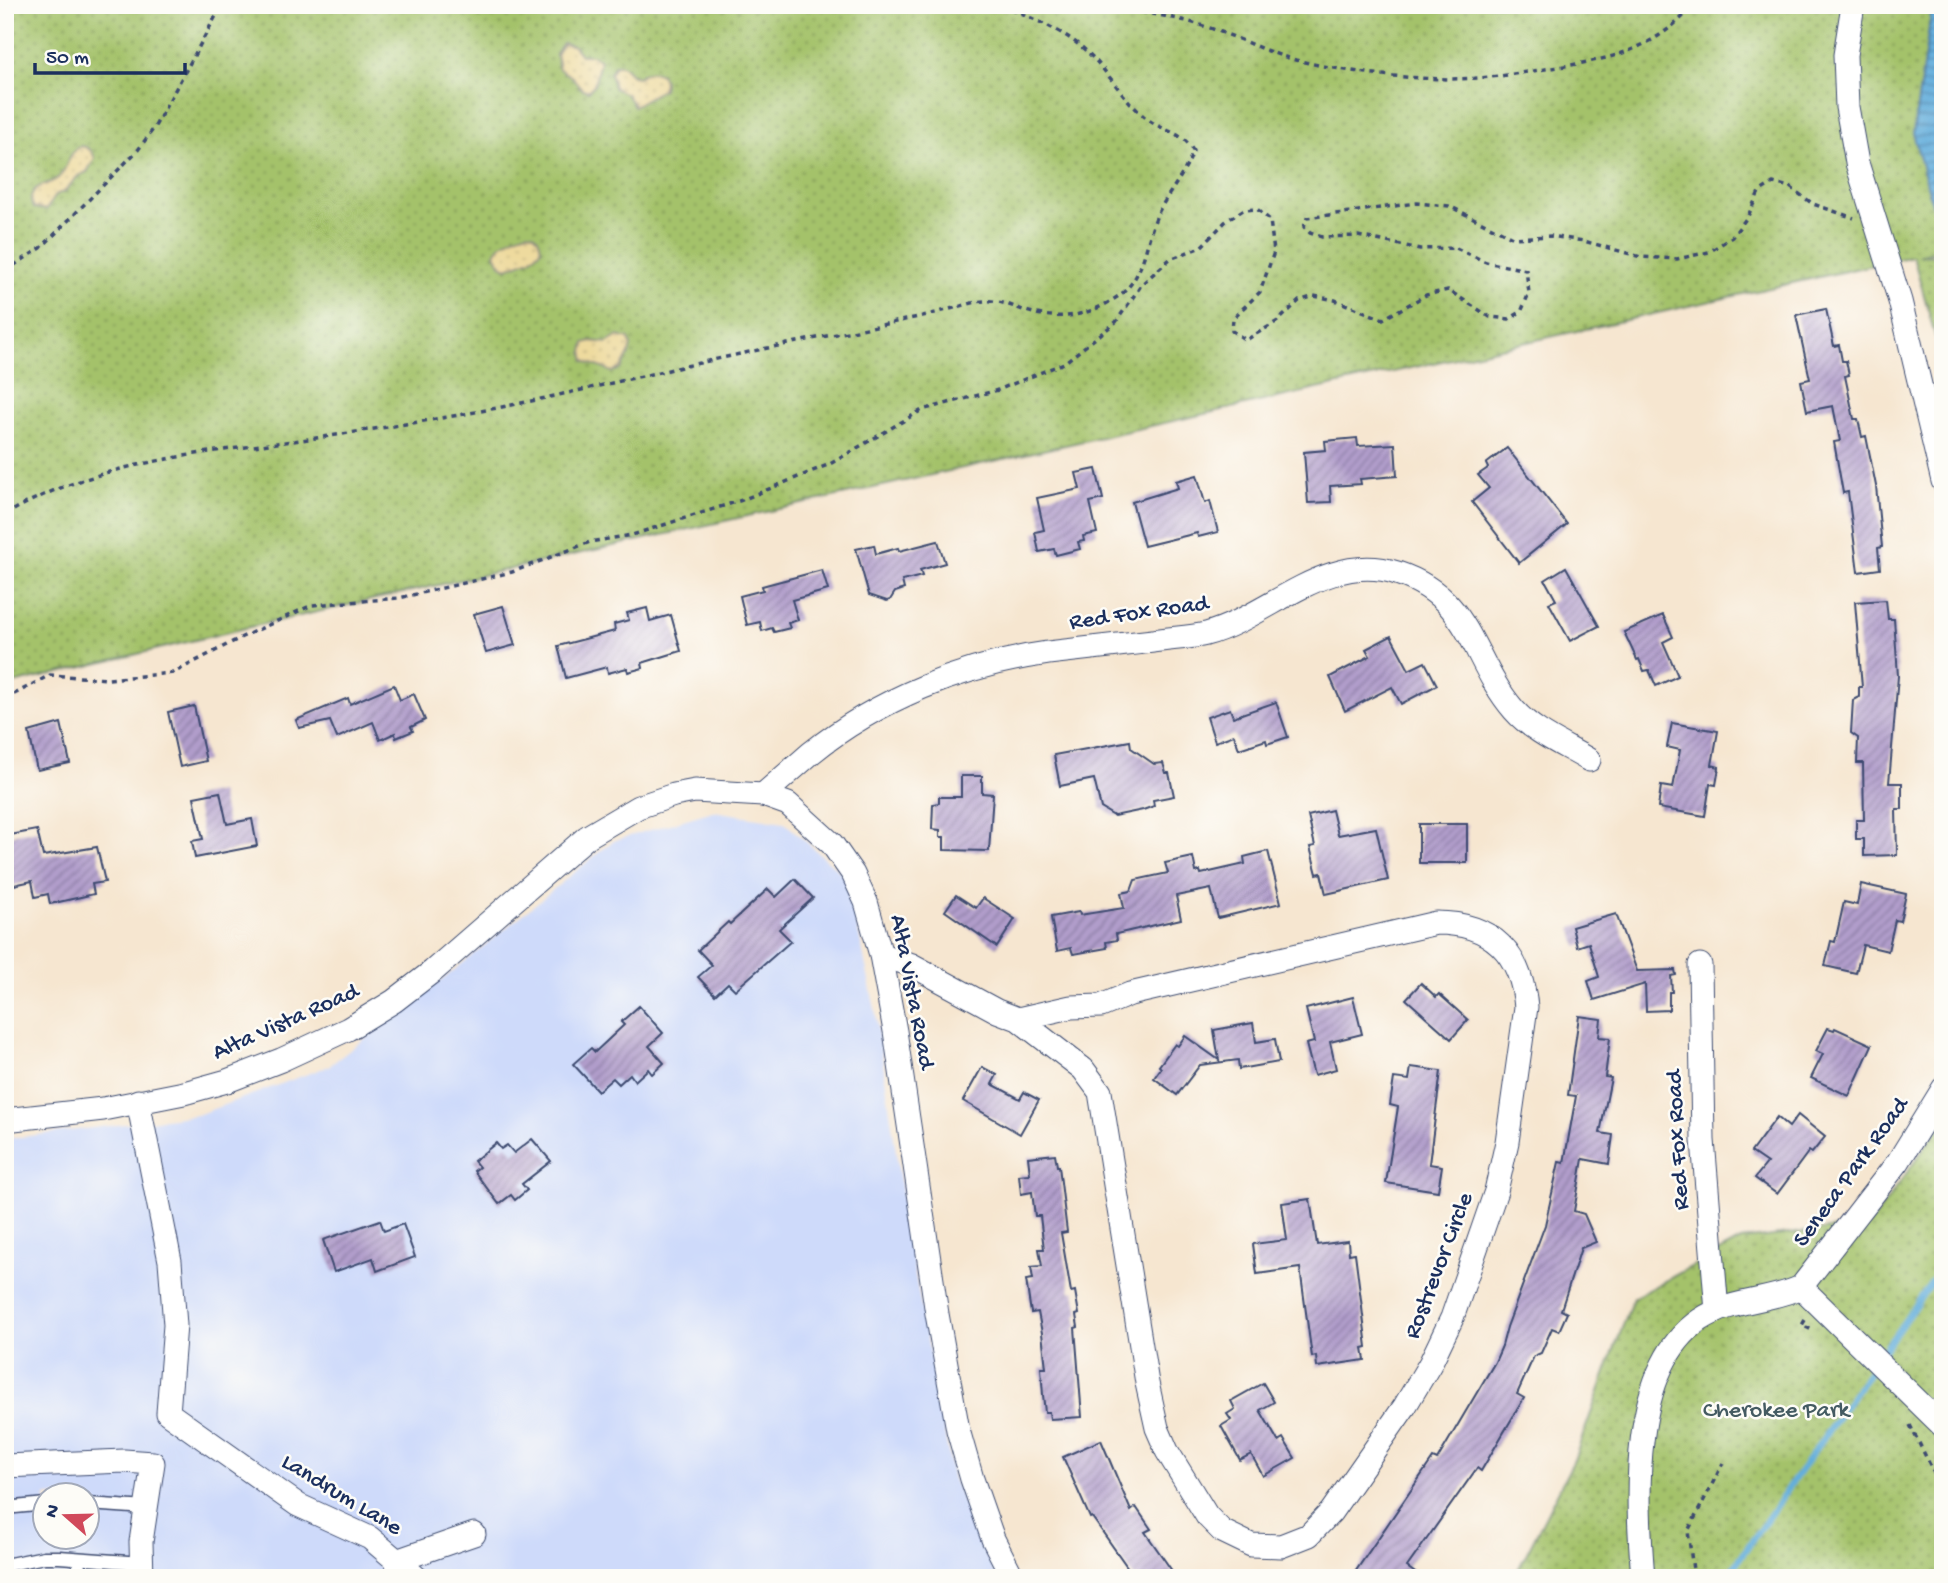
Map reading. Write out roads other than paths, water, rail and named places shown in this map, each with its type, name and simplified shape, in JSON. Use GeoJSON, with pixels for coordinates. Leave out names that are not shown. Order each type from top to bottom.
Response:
{"type":"FeatureCollection","features":[{"type":"Feature","properties":{"kind":"street"},"geometry":{"type":"LineString","coordinates":[[1853,5],[1845,55],[1847,107],[1857,163],[1916,359],[1943,481]]}},
{"type":"Feature","properties":{"kind":"street","name":"Red Fox Road"},"geometry":{"type":"LineString","coordinates":[[763,795],[813,752],[873,712],[908,693],[1009,660],[1203,634],[1235,624],[1318,580],[1350,569],[1367,568],[1397,573],[1420,583],[1448,603],[1471,637],[1500,691],[1515,711],[1532,726],[1589,760]]}},
{"type":"Feature","properties":{"kind":"street","name":"Alta Vista Road"},"geometry":{"type":"LineString","coordinates":[[5,1120],[103,1109],[184,1093],[281,1060],[348,1029],[394,1001],[433,971],[587,837],[638,807],[695,791],[763,795],[788,804],[832,844],[853,874],[866,902],[881,955],[895,1031],[937,1314],[958,1430],[971,1479],[993,1539],[1013,1578]]}},
{"type":"Feature","properties":{"kind":"street","name":"Rostrevor Circle"},"geometry":{"type":"LineString","coordinates":[[881,955],[925,971],[997,1011],[1018,1019],[1073,1060],[1089,1076],[1100,1092],[1147,1383],[1157,1428],[1182,1480],[1207,1516],[1222,1531],[1251,1545],[1281,1546],[1309,1535],[1331,1512],[1405,1406],[1430,1364],[1452,1318],[1496,1191],[1507,1142],[1526,1007],[1524,985],[1517,967],[1502,947],[1482,933],[1468,927],[1436,923],[1130,994],[1101,1006],[1071,1007],[1018,1019]]}},
{"type":"Feature","properties":{"kind":"street","name":"Red Fox Road"},"geometry":{"type":"LineString","coordinates":[[1700,965],[1703,1140],[1717,1311]]}},
{"type":"Feature","properties":{"kind":"street","name":"Seneca Park Road"},"geometry":{"type":"LineString","coordinates":[[1801,1287],[1898,1162],[1943,1089]]}},
{"type":"Feature","properties":{"kind":"street","name":"Landrum Lane"},"geometry":{"type":"LineString","coordinates":[[138,1101],[170,1261],[175,1325],[168,1413],[298,1505],[370,1538],[417,1578]]}},
{"type":"Feature","properties":{"kind":"street"},"geometry":{"type":"LineString","coordinates":[[1643,1578],[1638,1468],[1650,1404],[1657,1381],[1674,1346],[1700,1320],[1717,1311],[1730,1305],[1785,1294],[1801,1287],[1823,1323],[1900,1383],[1943,1426]]}},
{"type":"Feature","properties":{"kind":"street"},"geometry":{"type":"LineString","coordinates":[[5,1466],[124,1461],[153,1463],[141,1542],[142,1571]]}},
{"type":"Feature","properties":{"kind":"street"},"geometry":{"type":"LineString","coordinates":[[396,1561],[474,1534]]}},
{"type":"Feature","properties":{"kind":"lane"},"geometry":{"type":"LineString","coordinates":[[5,1508],[32,1505]]}},
{"type":"Feature","properties":{"kind":"lane"},"geometry":{"type":"LineString","coordinates":[[102,1505],[147,1508]]}},
{"type":"Feature","properties":{"kind":"lane"},"geometry":{"type":"LineString","coordinates":[[5,1565],[44,1557],[79,1559],[142,1571]]}},
{"type":"Feature","properties":{"kind":"lane"},"geometry":{"type":"LineString","coordinates":[[78,1578],[79,1559]]}},
{"type":"Feature","properties":{"kind":"water"},"geometry":{"type":"Polygon","coordinates":[[[1936,5],[1943,5],[1943,218],[1937,222],[1913,133],[1931,14],[1936,5]]]}},
{"type":"Feature","properties":{"kind":"waterway"},"geometry":{"type":"LineString","coordinates":[[1880,1356],[1943,1266]]}},
{"type":"Feature","properties":{"kind":"waterway"},"geometry":{"type":"LineString","coordinates":[[1726,1578],[1874,1365]]}},
{"type":"Feature","properties":{"kind":"park label","name":"Cherokee Park"},"geometry":{"type":"Point","coordinates":[1776,1411]}}]}
